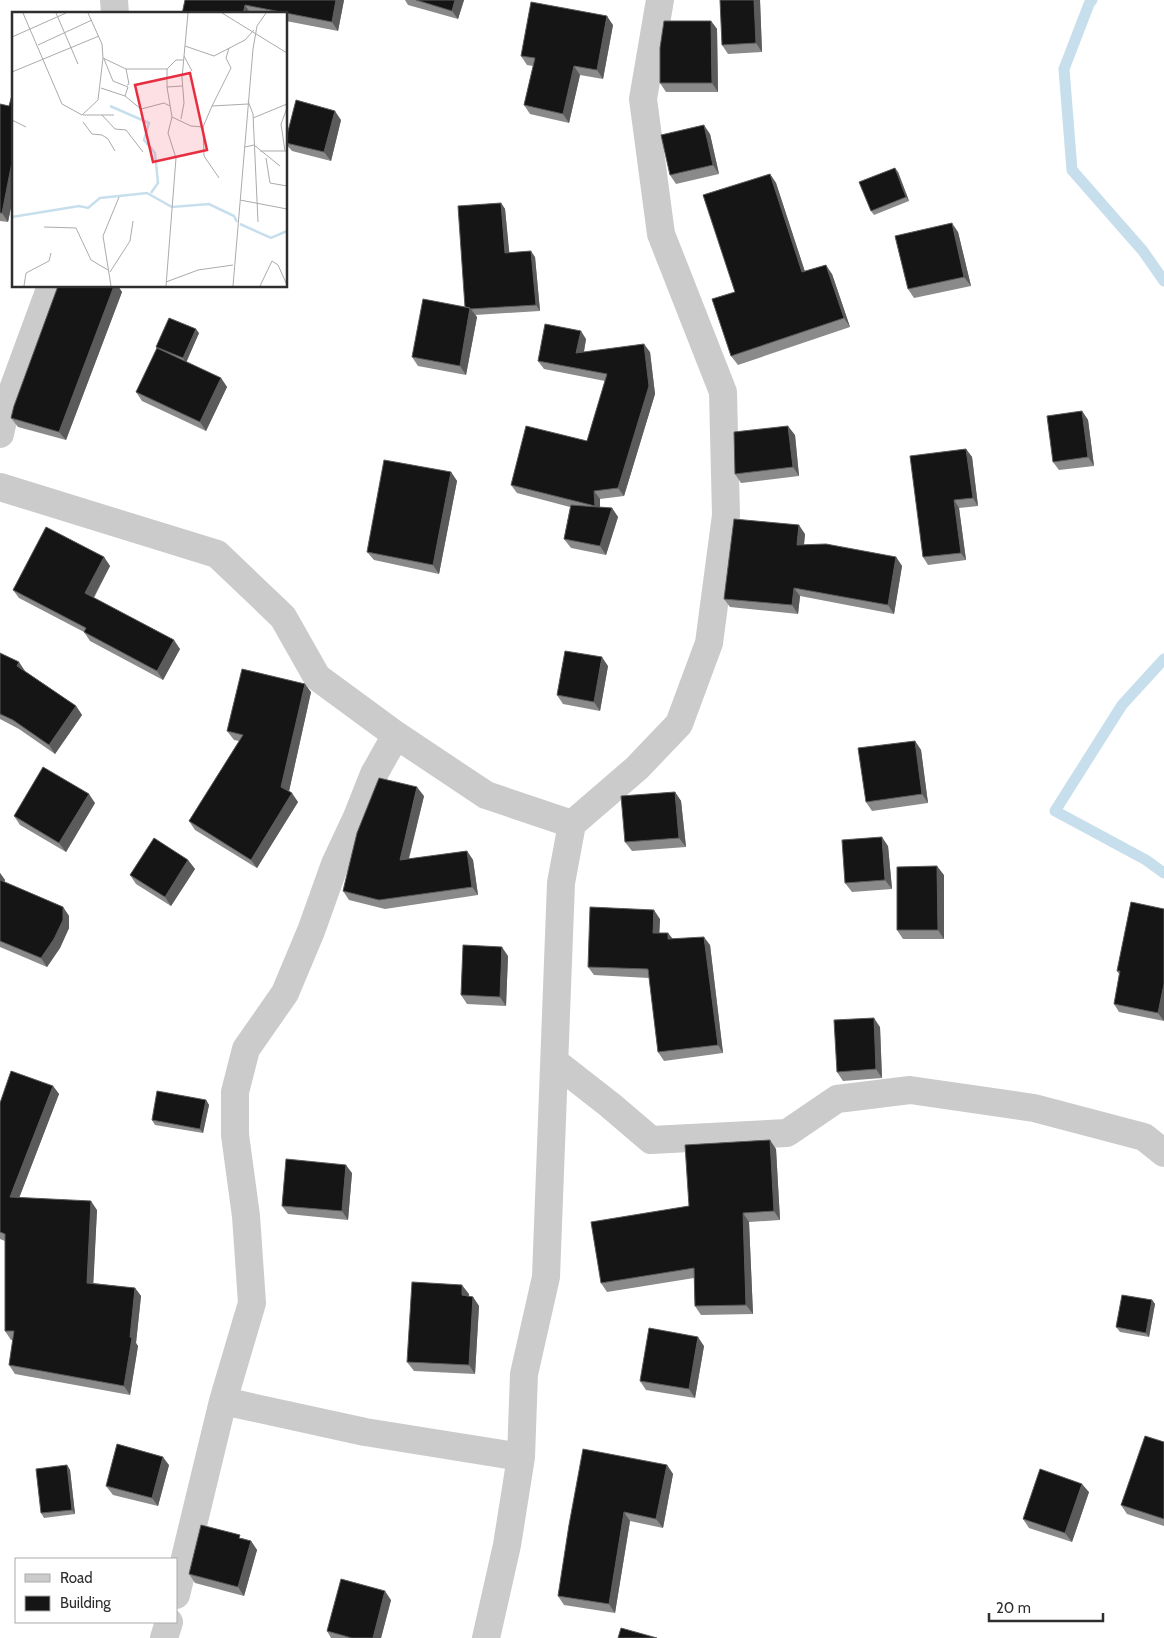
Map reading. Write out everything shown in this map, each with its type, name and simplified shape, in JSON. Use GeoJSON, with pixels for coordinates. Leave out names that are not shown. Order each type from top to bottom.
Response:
{"type":"FeatureCollection","features":[{"type":"Feature","properties":{"kind":"street"},"geometry":{"type":"LineString","coordinates":[[486,1638],[507,1545],[521,1457],[524,1374],[546,1277],[561,883],[572,824],[637,768],[679,724],[709,643],[726,515],[723,392],[661,234],[643,99],[660,0]]}},
{"type":"Feature","properties":{"kind":"street"},"geometry":{"type":"LineString","coordinates":[[0,434],[5,410],[50,288]]}},
{"type":"Feature","properties":{"kind":"street"},"geometry":{"type":"LineString","coordinates":[[0,487],[217,554],[283,617],[317,678],[396,735],[486,795],[572,824]]}},
{"type":"Feature","properties":{"kind":"street"},"geometry":{"type":"LineString","coordinates":[[178,1587],[223,1401],[252,1303],[246,1216],[235,1135],[235,1092],[246,1049],[284,993],[311,931],[335,864],[358,817],[374,774],[396,735]]}},
{"type":"Feature","properties":{"kind":"street"},"geometry":{"type":"LineString","coordinates":[[555,1062],[651,1140],[788,1133],[837,1100],[910,1090],[1034,1108],[1144,1137],[1164,1153]]}},
{"type":"Feature","properties":{"kind":"street"},"geometry":{"type":"LineString","coordinates":[[223,1401],[365,1432],[521,1457]]}},
{"type":"Feature","properties":{"kind":"street"},"geometry":{"type":"LineString","coordinates":[[164,1638],[169,1623]]}},
{"type":"Feature","properties":{"kind":"building"},"geometry":{"type":"Polygon","coordinates":[[[185,0],[336,0],[332,22],[245,5],[243,12],[182,12],[185,0]]]}},
{"type":"Feature","properties":{"kind":"building"},"geometry":{"type":"Polygon","coordinates":[[[416,0],[455,0],[452,11],[416,0]]]}},
{"type":"Feature","properties":{"kind":"building"},"geometry":{"type":"Polygon","coordinates":[[[720,0],[754,0],[756,43],[722,45],[720,0]]]}},
{"type":"Feature","properties":{"kind":"building"},"geometry":{"type":"Polygon","coordinates":[[[531,2],[607,16],[597,70],[574,66],[563,114],[524,105],[535,58],[521,56],[531,2]]]}},
{"type":"Feature","properties":{"kind":"building"},"geometry":{"type":"Polygon","coordinates":[[[664,21],[711,21],[712,83],[660,83],[660,48],[664,21]]]}},
{"type":"Feature","properties":{"kind":"building"},"geometry":{"type":"Polygon","coordinates":[[[12,95],[12,162],[2,213],[0,213],[0,104],[9,106],[12,95]]]}},
{"type":"Feature","properties":{"kind":"building"},"geometry":{"type":"Polygon","coordinates":[[[296,100],[335,111],[324,152],[288,143],[288,131],[296,100]]]}},
{"type":"Feature","properties":{"kind":"building"},"geometry":{"type":"Polygon","coordinates":[[[704,125],[713,165],[670,175],[661,135],[704,125]]]}},
{"type":"Feature","properties":{"kind":"building"},"geometry":{"type":"Polygon","coordinates":[[[895,168],[906,197],[871,211],[859,182],[895,168]]]}},
{"type":"Feature","properties":{"kind":"building"},"geometry":{"type":"Polygon","coordinates":[[[770,174],[802,272],[826,265],[844,318],[731,356],[712,299],[735,292],[703,195],[770,174]]]}},
{"type":"Feature","properties":{"kind":"building"},"geometry":{"type":"Polygon","coordinates":[[[501,203],[505,253],[531,251],[536,305],[470,309],[465,307],[458,206],[501,203]]]}},
{"type":"Feature","properties":{"kind":"building"},"geometry":{"type":"Polygon","coordinates":[[[952,223],[964,277],[908,289],[895,236],[952,223]]]}},
{"type":"Feature","properties":{"kind":"building"},"geometry":{"type":"Polygon","coordinates":[[[57,288],[113,288],[59,432],[11,418],[57,288]]]}},
{"type":"Feature","properties":{"kind":"building"},"geometry":{"type":"Polygon","coordinates":[[[423,299],[470,308],[460,366],[412,357],[423,299]]]}},
{"type":"Feature","properties":{"kind":"building"},"geometry":{"type":"Polygon","coordinates":[[[169,318],[196,329],[183,358],[156,347],[169,318]]]}},
{"type":"Feature","properties":{"kind":"building"},"geometry":{"type":"Polygon","coordinates":[[[545,324],[581,331],[576,353],[644,344],[649,386],[618,488],[594,491],[595,506],[511,485],[526,426],[587,441],[607,374],[538,361],[545,324]]]}},
{"type":"Feature","properties":{"kind":"building"},"geometry":{"type":"Polygon","coordinates":[[[157,348],[221,378],[200,422],[136,392],[157,348]]]}},
{"type":"Feature","properties":{"kind":"building"},"geometry":{"type":"Polygon","coordinates":[[[1082,411],[1088,457],[1053,462],[1047,416],[1082,411]]]}},
{"type":"Feature","properties":{"kind":"building"},"geometry":{"type":"Polygon","coordinates":[[[788,426],[793,467],[735,474],[734,432],[788,426]]]}},
{"type":"Feature","properties":{"kind":"building"},"geometry":{"type":"Polygon","coordinates":[[[966,449],[973,498],[954,500],[961,553],[923,557],[910,456],[966,449]]]}},
{"type":"Feature","properties":{"kind":"building"},"geometry":{"type":"Polygon","coordinates":[[[384,460],[451,472],[433,565],[367,552],[384,460]]]}},
{"type":"Feature","properties":{"kind":"building"},"geometry":{"type":"Polygon","coordinates":[[[571,505],[612,508],[600,546],[564,539],[571,505]]]}},
{"type":"Feature","properties":{"kind":"building"},"geometry":{"type":"Polygon","coordinates":[[[734,519],[799,525],[797,545],[826,544],[896,557],[888,605],[794,588],[792,605],[724,599],[734,519]]]}},
{"type":"Feature","properties":{"kind":"building"},"geometry":{"type":"Polygon","coordinates":[[[46,527],[104,557],[85,593],[174,640],[157,671],[84,632],[86,628],[13,590],[46,527]]]}},
{"type":"Feature","properties":{"kind":"building"},"geometry":{"type":"Polygon","coordinates":[[[565,651],[602,657],[594,702],[557,695],[565,651]]]}},
{"type":"Feature","properties":{"kind":"building"},"geometry":{"type":"Polygon","coordinates":[[[0,653],[19,662],[17,666],[76,706],[49,745],[13,720],[0,714],[0,653]]]}},
{"type":"Feature","properties":{"kind":"building"},"geometry":{"type":"Polygon","coordinates":[[[242,669],[305,684],[281,787],[292,793],[251,860],[189,821],[243,735],[227,731],[242,669]]]}},
{"type":"Feature","properties":{"kind":"building"},"geometry":{"type":"Polygon","coordinates":[[[915,741],[922,794],[866,802],[858,748],[915,741]]]}},
{"type":"Feature","properties":{"kind":"building"},"geometry":{"type":"Polygon","coordinates":[[[43,767],[89,794],[59,843],[14,816],[43,767]]]}},
{"type":"Feature","properties":{"kind":"building"},"geometry":{"type":"Polygon","coordinates":[[[379,778],[417,787],[400,860],[467,851],[472,887],[379,900],[343,891],[357,833],[379,778]]]}},
{"type":"Feature","properties":{"kind":"building"},"geometry":{"type":"Polygon","coordinates":[[[675,792],[679,838],[625,842],[621,796],[675,792]]]}},
{"type":"Feature","properties":{"kind":"building"},"geometry":{"type":"Polygon","coordinates":[[[882,837],[885,880],[845,883],[842,840],[882,837]]]}},
{"type":"Feature","properties":{"kind":"building"},"geometry":{"type":"Polygon","coordinates":[[[154,838],[188,860],[165,897],[130,875],[154,838]]]}},
{"type":"Feature","properties":{"kind":"building"},"geometry":{"type":"Polygon","coordinates":[[[937,866],[938,930],[897,930],[897,867],[937,866]]]}},
{"type":"Feature","properties":{"kind":"building"},"geometry":{"type":"Polygon","coordinates":[[[0,880],[63,907],[63,920],[54,939],[41,958],[0,941],[0,880]]]}},
{"type":"Feature","properties":{"kind":"building"},"geometry":{"type":"Polygon","coordinates":[[[1131,902],[1164,909],[1164,984],[1158,1013],[1114,1004],[1120,971],[1117,971],[1131,902]]]}},
{"type":"Feature","properties":{"kind":"building"},"geometry":{"type":"Polygon","coordinates":[[[590,907],[654,910],[653,933],[668,933],[668,939],[704,937],[718,1045],[658,1052],[648,969],[588,967],[590,907]]]}},
{"type":"Feature","properties":{"kind":"building"},"geometry":{"type":"Polygon","coordinates":[[[463,945],[502,947],[500,997],[461,995],[463,945]]]}},
{"type":"Feature","properties":{"kind":"building"},"geometry":{"type":"Polygon","coordinates":[[[874,1018],[876,1069],[837,1072],[834,1020],[874,1018]]]}},
{"type":"Feature","properties":{"kind":"building"},"geometry":{"type":"Polygon","coordinates":[[[11,1071],[53,1086],[10,1197],[91,1201],[87,1283],[135,1288],[130,1337],[132,1338],[124,1386],[9,1365],[14,1331],[5,1331],[5,1234],[0,1232],[0,1103],[11,1071]]]}},
{"type":"Feature","properties":{"kind":"building"},"geometry":{"type":"Polygon","coordinates":[[[157,1091],[206,1100],[200,1129],[152,1120],[157,1091]]]}},
{"type":"Feature","properties":{"kind":"building"},"geometry":{"type":"Polygon","coordinates":[[[770,1140],[774,1211],[743,1213],[746,1305],[695,1306],[694,1268],[601,1283],[591,1222],[689,1206],[685,1145],[770,1140]]]}},
{"type":"Feature","properties":{"kind":"building"},"geometry":{"type":"Polygon","coordinates":[[[286,1159],[346,1165],[342,1211],[282,1206],[286,1159]]]}},
{"type":"Feature","properties":{"kind":"building"},"geometry":{"type":"Polygon","coordinates":[[[412,1282],[462,1285],[462,1295],[473,1297],[469,1365],[407,1362],[412,1282]]]}},
{"type":"Feature","properties":{"kind":"building"},"geometry":{"type":"Polygon","coordinates":[[[1122,1295],[1152,1300],[1146,1333],[1116,1327],[1122,1295]]]}},
{"type":"Feature","properties":{"kind":"building"},"geometry":{"type":"Polygon","coordinates":[[[649,1328],[698,1337],[689,1389],[640,1381],[649,1328]]]}},
{"type":"Feature","properties":{"kind":"building"},"geometry":{"type":"Polygon","coordinates":[[[1145,1436],[1164,1442],[1164,1519],[1121,1505],[1145,1436]]]}},
{"type":"Feature","properties":{"kind":"building"},"geometry":{"type":"Polygon","coordinates":[[[117,1444],[163,1457],[152,1498],[106,1486],[117,1444]]]}},
{"type":"Feature","properties":{"kind":"building"},"geometry":{"type":"Polygon","coordinates":[[[583,1449],[667,1465],[656,1519],[624,1512],[609,1604],[558,1596],[583,1449]]]}},
{"type":"Feature","properties":{"kind":"building"},"geometry":{"type":"Polygon","coordinates":[[[67,1465],[72,1510],[41,1513],[36,1469],[67,1465]]]}},
{"type":"Feature","properties":{"kind":"building"},"geometry":{"type":"Polygon","coordinates":[[[1040,1469],[1082,1484],[1065,1533],[1023,1519],[1040,1469]]]}},
{"type":"Feature","properties":{"kind":"building"},"geometry":{"type":"Polygon","coordinates":[[[201,1525],[240,1535],[239,1538],[251,1541],[238,1587],[189,1574],[201,1525]]]}},
{"type":"Feature","properties":{"kind":"building"},"geometry":{"type":"Polygon","coordinates":[[[341,1579],[385,1591],[373,1638],[352,1638],[327,1631],[341,1579]]]}},
{"type":"Feature","properties":{"kind":"building"},"geometry":{"type":"Polygon","coordinates":[[[621,1628],[657,1638],[618,1638],[621,1628]]]}},
{"type":"Feature","properties":{"kind":"waterway"},"geometry":{"type":"LineString","coordinates":[[1092,0],[1064,69],[1072,170],[1143,251],[1164,281]]}},
{"type":"Feature","properties":{"kind":"waterway"},"geometry":{"type":"LineString","coordinates":[[1164,659],[1122,705],[1055,811],[1146,860],[1164,873]]}}]}
